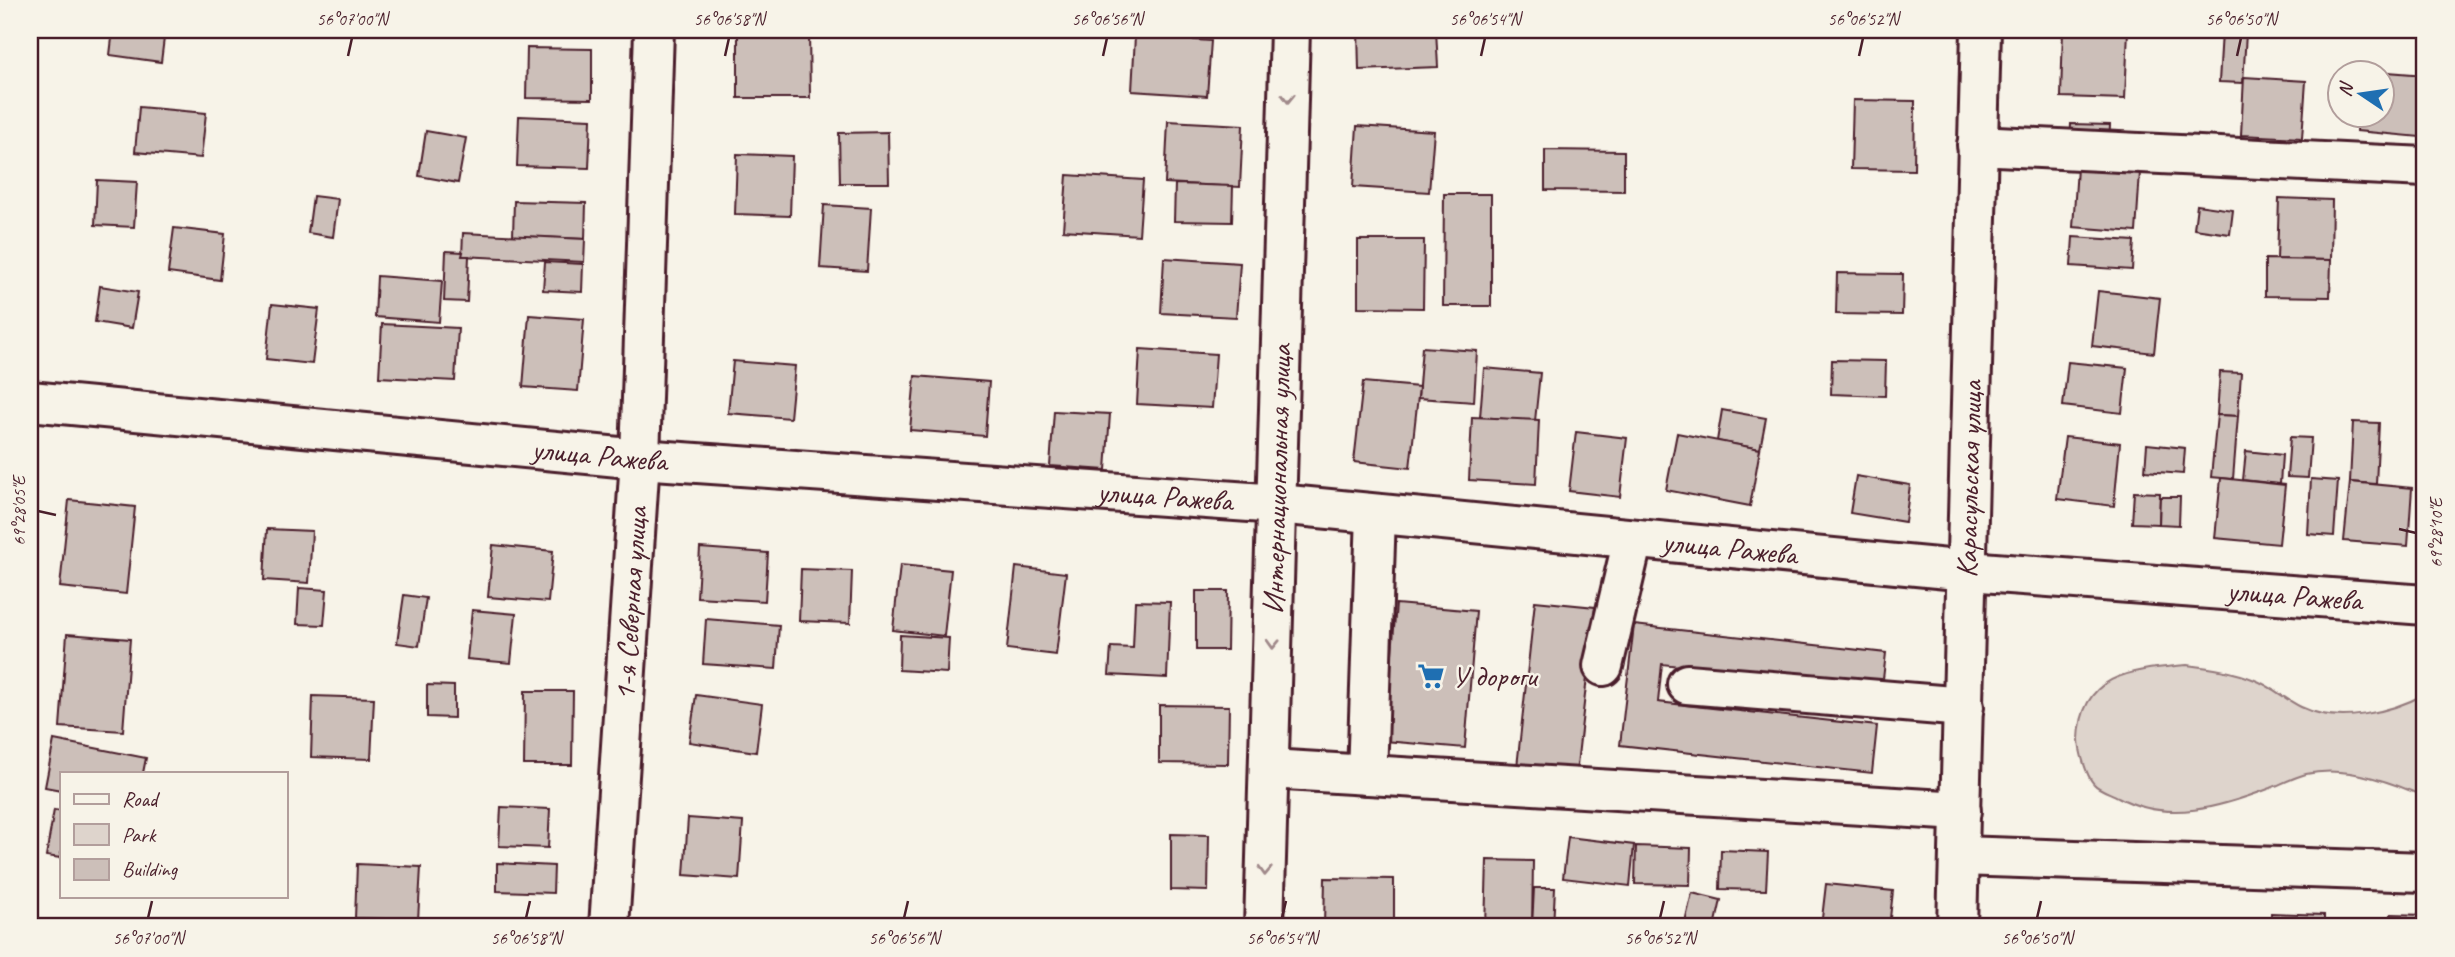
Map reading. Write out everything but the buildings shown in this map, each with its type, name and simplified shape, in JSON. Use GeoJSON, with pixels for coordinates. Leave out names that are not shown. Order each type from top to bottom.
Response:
{"type":"FeatureCollection","features":[{"type":"Feature","properties":{"kind":"street","name":"1-я Северная улица"},"geometry":{"type":"LineString","coordinates":[[609,927],[640,459],[654,30]]}},
{"type":"Feature","properties":{"kind":"street","name":"Интернациональная улица"},"geometry":{"type":"LineString","coordinates":[[1264,927],[1290,30]]}},
{"type":"Feature","properties":{"kind":"street","name":"Карасульская улица"},"geometry":{"type":"LineString","coordinates":[[1957,927],[1981,30]]}},
{"type":"Feature","properties":{"kind":"street"},"geometry":{"type":"LineString","coordinates":[[1977,145],[2425,167]]}},
{"type":"Feature","properties":{"kind":"street","name":"улица Ражева"},"geometry":{"type":"LineString","coordinates":[[30,401],[640,459],[1278,504],[1968,572],[2425,605]]}},
{"type":"Feature","properties":{"kind":"street"},"geometry":{"type":"LineString","coordinates":[[1367,775],[1376,514]]}},
{"type":"Feature","properties":{"kind":"street"},"geometry":{"type":"LineString","coordinates":[[1602,666],[1633,539]]}},
{"type":"Feature","properties":{"kind":"street"},"geometry":{"type":"LineString","coordinates":[[1687,684],[1964,707]]}},
{"type":"Feature","properties":{"kind":"street"},"geometry":{"type":"LineString","coordinates":[[1269,769],[1961,811]]}},
{"type":"Feature","properties":{"kind":"street"},"geometry":{"type":"LineString","coordinates":[[1960,856],[2425,872]]}},
{"type":"Feature","properties":{"kind":"green space"},"geometry":{"type":"Polygon","coordinates":[[[2187,665],[2247,677],[2301,707],[2331,715],[2347,716],[2380,711],[2425,694],[2425,797],[2367,776],[2321,772],[2293,778],[2233,801],[2194,810],[2175,811],[2137,805],[2096,786],[2086,769],[2079,744],[2082,717],[2089,700],[2100,687],[2130,673],[2187,665]]]}},
{"type":"Feature","properties":{"kind":"place","name":"У дороги"},"geometry":{"type":"Point","coordinates":[1431,676]}}]}
